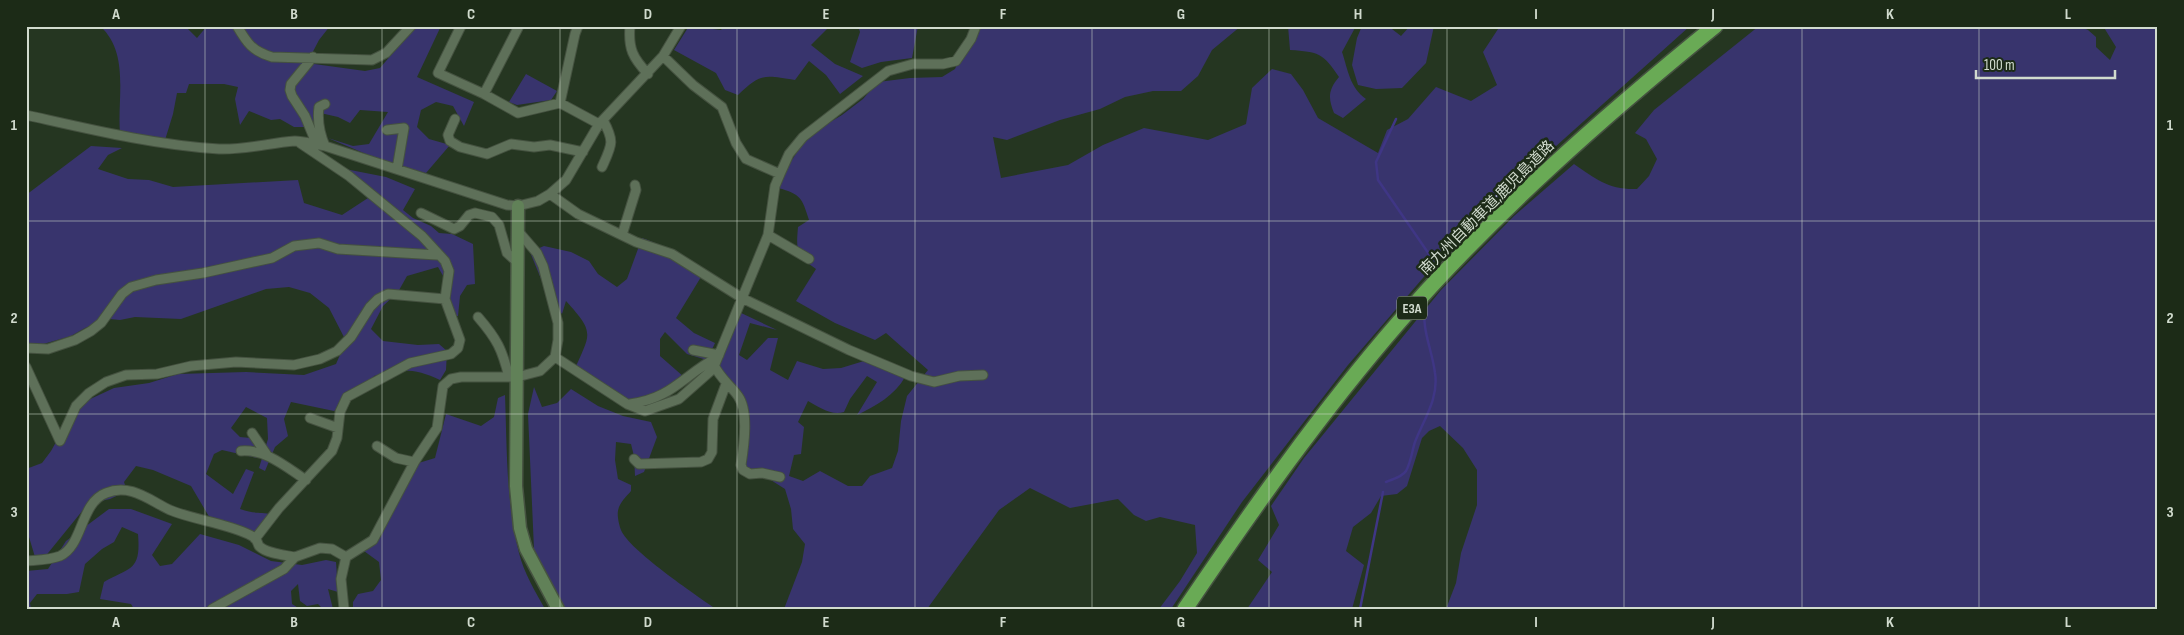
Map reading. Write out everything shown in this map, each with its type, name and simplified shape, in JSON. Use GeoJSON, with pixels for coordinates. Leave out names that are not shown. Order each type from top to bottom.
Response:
{"type":"FeatureCollection","features":[{"type":"Feature","properties":{"kind":"highway"},"geometry":{"type":"LineString","coordinates":[[1632,94],[1704,26]]}},
{"type":"Feature","properties":{"kind":"highway","name":"南九州自動車道;鹿児島道路"},"geometry":{"type":"LineString","coordinates":[[1185,609],[1252,511],[1345,388],[1400,321],[1507,210],[1595,127],[1715,26]]}},
{"type":"Feature","properties":{"kind":"street"},"geometry":{"type":"LineString","coordinates":[[237,26],[245,40],[257,53],[272,57],[372,60],[386,53],[412,26]]}},
{"type":"Feature","properties":{"kind":"street"},"geometry":{"type":"LineString","coordinates":[[461,26],[438,73],[484,94],[518,113],[560,103],[601,122],[611,136],[611,148],[602,167]]}},
{"type":"Feature","properties":{"kind":"street"},"geometry":{"type":"LineString","coordinates":[[484,94],[519,26]]}},
{"type":"Feature","properties":{"kind":"street"},"geometry":{"type":"LineString","coordinates":[[560,103],[578,26]]}},
{"type":"Feature","properties":{"kind":"street"},"geometry":{"type":"LineString","coordinates":[[630,26],[628,45],[638,63],[648,74]]}},
{"type":"Feature","properties":{"kind":"street"},"geometry":{"type":"LineString","coordinates":[[26,115],[180,145],[212,148],[255,148],[297,141],[321,146],[397,169],[506,205],[518,206],[538,201],[550,194],[566,180],[601,122],[663,56],[681,26]]}},
{"type":"Feature","properties":{"kind":"street"},"geometry":{"type":"LineString","coordinates":[[555,357],[627,404],[645,411],[679,399],[713,369],[768,235],[775,186],[789,154],[803,136],[888,71],[913,64],[943,64],[956,61],[971,39],[976,26]]}},
{"type":"Feature","properties":{"kind":"street"},"geometry":{"type":"LineString","coordinates":[[663,56],[693,85],[722,107],[736,142],[746,159],[780,174]]}},
{"type":"Feature","properties":{"kind":"street"},"geometry":{"type":"LineString","coordinates":[[313,57],[291,84],[290,90],[321,146]]}},
{"type":"Feature","properties":{"kind":"street"},"geometry":{"type":"LineString","coordinates":[[321,146],[318,115],[319,108],[325,104]]}},
{"type":"Feature","properties":{"kind":"street"},"geometry":{"type":"LineString","coordinates":[[455,119],[448,134],[450,141],[460,147],[487,154],[510,144],[534,147],[550,145],[583,152]]}},
{"type":"Feature","properties":{"kind":"street"},"geometry":{"type":"LineString","coordinates":[[387,130],[404,128],[397,169]]}},
{"type":"Feature","properties":{"kind":"street"},"geometry":{"type":"LineString","coordinates":[[255,538],[279,508],[332,451],[337,438],[340,412],[347,397],[410,363],[452,354],[458,348],[460,340],[445,300],[449,271],[445,262],[422,236],[349,176],[297,141]]}},
{"type":"Feature","properties":{"kind":"street"},"geometry":{"type":"LineString","coordinates":[[622,235],[636,190],[635,184]]}},
{"type":"Feature","properties":{"kind":"street"},"geometry":{"type":"LineString","coordinates":[[550,194],[578,214],[622,235],[672,254],[742,298],[849,350],[911,376],[934,382],[959,376],[983,375]]}},
{"type":"Feature","properties":{"kind":"street"},"geometry":{"type":"LineString","coordinates":[[518,206],[513,377],[516,486],[520,528],[526,549],[558,609]]}},
{"type":"Feature","properties":{"kind":"street"},"geometry":{"type":"LineString","coordinates":[[421,213],[454,229],[460,226],[469,215],[475,213],[492,217],[498,224],[507,252],[517,262]]}},
{"type":"Feature","properties":{"kind":"street"},"geometry":{"type":"LineString","coordinates":[[344,609],[342,578],[346,557],[373,540],[414,462],[437,428],[443,386],[450,379],[460,377],[513,377],[540,371],[555,357],[558,324],[543,266],[537,254],[518,231]]}},
{"type":"Feature","properties":{"kind":"street"},"geometry":{"type":"LineString","coordinates":[[768,235],[809,259]]}},
{"type":"Feature","properties":{"kind":"street"},"geometry":{"type":"LineString","coordinates":[[26,348],[48,349],[75,340],[91,331],[101,323],[122,294],[131,287],[156,280],[203,273],[272,258],[294,246],[319,243],[338,249],[437,255]]}},
{"type":"Feature","properties":{"kind":"street"},"geometry":{"type":"LineString","coordinates":[[26,367],[60,442],[76,406],[89,393],[106,382],[126,375],[157,374],[191,366],[236,362],[294,365],[320,359],[337,351],[351,337],[370,306],[388,294],[445,300]]}},
{"type":"Feature","properties":{"kind":"street"},"geometry":{"type":"LineString","coordinates":[[478,317],[494,336],[503,351],[513,377]]}},
{"type":"Feature","properties":{"kind":"street"},"geometry":{"type":"LineString","coordinates":[[693,350],[717,359],[726,384],[743,404],[743,470],[750,474],[762,472],[780,477]]}},
{"type":"Feature","properties":{"kind":"street"},"geometry":{"type":"LineString","coordinates":[[634,459],[639,464],[701,462],[708,459],[712,452],[713,419],[726,384]]}},
{"type":"Feature","properties":{"kind":"street"},"geometry":{"type":"LineString","coordinates":[[310,418],[338,428]]}},
{"type":"Feature","properties":{"kind":"street"},"geometry":{"type":"LineString","coordinates":[[252,433],[268,455]]}},
{"type":"Feature","properties":{"kind":"street"},"geometry":{"type":"LineString","coordinates":[[377,446],[396,458],[414,462]]}},
{"type":"Feature","properties":{"kind":"street"},"geometry":{"type":"LineString","coordinates":[[241,451],[254,450],[268,455],[306,480]]}},
{"type":"Feature","properties":{"kind":"street"},"geometry":{"type":"LineString","coordinates":[[26,562],[61,556],[75,538],[87,512],[97,498],[106,493],[122,490],[137,492],[171,510],[233,528],[255,538],[260,546],[275,553],[295,557]]}},
{"type":"Feature","properties":{"kind":"street"},"geometry":{"type":"LineString","coordinates":[[212,609],[284,569],[295,557],[320,548],[332,549],[346,557]]}},
{"type":"Feature","properties":{"kind":"shaded area"},"geometry":{"type":"Polygon","coordinates":[[[100,26],[185,26],[197,38],[207,26],[330,26],[319,40],[307,63],[365,71],[380,68],[416,26],[441,26],[417,77],[474,102],[464,126],[453,106],[436,102],[421,110],[417,127],[429,139],[450,145],[426,173],[385,162],[328,138],[353,146],[369,144],[388,112],[360,110],[350,123],[338,117],[316,112],[316,127],[294,127],[280,119],[271,120],[249,111],[240,125],[235,99],[238,87],[224,84],[189,84],[186,93],[177,93],[165,140],[120,133],[119,62],[109,37],[100,26]]]}},
{"type":"Feature","properties":{"kind":"shaded area"},"geometry":{"type":"Polygon","coordinates":[[[689,26],[721,30],[724,26],[830,26],[811,45],[835,64],[863,76],[840,94],[826,75],[809,61],[795,80],[764,77],[752,83],[738,95],[725,90],[716,73],[674,50],[689,26]]]}},
{"type":"Feature","properties":{"kind":"shaded area"},"geometry":{"type":"Polygon","coordinates":[[[858,26],[918,26],[912,58],[881,62],[862,68],[850,62],[860,32],[858,26]]]}},
{"type":"Feature","properties":{"kind":"shaded area"},"geometry":{"type":"Polygon","coordinates":[[[973,26],[1241,26],[1212,50],[1198,76],[1181,91],[1153,91],[1125,97],[1100,109],[1060,120],[1007,140],[993,137],[1001,178],[1068,165],[1103,145],[1144,128],[1208,140],[1246,124],[1252,88],[1272,69],[1291,74],[1303,90],[1318,118],[1378,153],[1387,130],[1408,119],[1436,87],[1471,101],[1497,85],[1483,52],[1500,26],[1690,26],[1555,147],[1435,264],[1348,365],[1242,502],[1171,609],[1159,609],[1180,581],[1197,553],[1195,525],[1160,517],[1146,521],[1134,515],[1118,499],[1070,508],[1030,488],[999,510],[927,609],[784,609],[802,562],[805,544],[793,529],[791,509],[785,489],[766,477],[745,470],[746,432],[738,405],[723,382],[717,361],[739,312],[777,330],[750,323],[739,355],[747,360],[768,338],[778,338],[770,370],[788,380],[797,361],[823,369],[841,368],[864,361],[905,377],[896,389],[884,399],[857,415],[877,382],[867,376],[850,399],[844,412],[830,412],[808,401],[798,422],[804,427],[801,454],[794,455],[789,476],[803,481],[820,471],[848,486],[862,486],[870,476],[892,468],[898,451],[901,421],[907,396],[928,370],[886,333],[875,340],[835,323],[796,301],[816,269],[801,256],[797,242],[798,227],[809,220],[799,198],[792,192],[778,188],[782,176],[807,136],[842,115],[863,99],[878,82],[942,77],[955,69],[973,26]]]}},
{"type":"Feature","properties":{"kind":"shaded area"},"geometry":{"type":"Polygon","coordinates":[[[1288,26],[1356,26],[1342,52],[1356,90],[1366,99],[1343,118],[1334,113],[1330,98],[1331,90],[1339,77],[1329,63],[1319,55],[1290,50],[1288,26]]]}},
{"type":"Feature","properties":{"kind":"shaded area"},"geometry":{"type":"Polygon","coordinates":[[[1362,26],[1388,26],[1401,36],[1410,26],[1434,26],[1426,63],[1402,88],[1376,89],[1358,85],[1352,65],[1357,38],[1362,26]]]}},
{"type":"Feature","properties":{"kind":"shaded area"},"geometry":{"type":"Polygon","coordinates":[[[1759,26],[2079,26],[2088,30],[2096,37],[2096,47],[2110,60],[2116,47],[2103,26],[2158,26],[2158,609],[1446,609],[1456,583],[1461,553],[1477,505],[1477,470],[1463,448],[1440,426],[1429,431],[1422,438],[1407,486],[1397,494],[1381,496],[1371,513],[1353,527],[1346,551],[1364,565],[1352,609],[1247,609],[1272,572],[1258,560],[1279,525],[1271,506],[1304,458],[1441,290],[1514,216],[1574,164],[1596,179],[1618,188],[1637,189],[1649,176],[1657,159],[1646,139],[1635,133],[1654,110],[1759,26]]]}},
{"type":"Feature","properties":{"kind":"shaded area"},"geometry":{"type":"Polygon","coordinates":[[[526,74],[557,91],[551,100],[517,105],[509,102],[526,74]]]}},
{"type":"Feature","properties":{"kind":"shaded area"},"geometry":{"type":"Polygon","coordinates":[[[91,146],[122,148],[108,155],[98,169],[128,179],[149,180],[173,187],[298,180],[304,203],[342,215],[368,198],[330,166],[386,177],[415,189],[403,210],[413,218],[431,226],[439,233],[452,234],[473,244],[475,284],[467,285],[460,296],[458,316],[453,316],[446,281],[438,267],[407,276],[398,292],[383,306],[371,329],[383,341],[418,345],[439,344],[447,351],[446,370],[440,380],[423,373],[407,370],[374,376],[368,387],[334,411],[291,402],[284,419],[288,436],[275,447],[265,471],[259,468],[268,439],[267,418],[246,407],[231,428],[240,437],[261,439],[257,458],[222,450],[214,454],[206,474],[233,494],[246,469],[254,472],[240,509],[272,514],[260,529],[248,538],[214,525],[191,486],[153,470],[136,466],[124,482],[127,491],[110,499],[92,503],[83,510],[44,558],[35,557],[26,527],[26,469],[42,463],[70,417],[86,401],[114,388],[149,383],[178,374],[246,372],[304,375],[336,364],[346,341],[329,308],[310,293],[289,287],[266,289],[181,319],[135,317],[120,320],[110,319],[85,328],[71,336],[26,349],[26,195],[91,146]]]}},
{"type":"Feature","properties":{"kind":"shaded area"},"geometry":{"type":"Polygon","coordinates":[[[642,238],[674,254],[701,277],[676,318],[694,333],[715,343],[707,360],[687,354],[665,332],[660,339],[660,356],[684,377],[632,408],[601,393],[574,371],[584,349],[587,334],[586,328],[566,301],[562,314],[548,296],[530,252],[544,246],[571,252],[589,261],[598,274],[617,287],[627,279],[642,238]]]}},
{"type":"Feature","properties":{"kind":"shaded area"},"geometry":{"type":"Polygon","coordinates":[[[534,387],[542,407],[557,403],[571,389],[598,406],[623,416],[651,422],[657,437],[644,472],[635,476],[631,444],[616,442],[615,460],[618,479],[631,485],[631,491],[619,508],[618,520],[620,528],[636,549],[649,560],[716,609],[565,609],[534,549],[528,414],[534,387]]]}},
{"type":"Feature","properties":{"kind":"shaded area"},"geometry":{"type":"Polygon","coordinates":[[[505,395],[508,475],[515,534],[524,568],[545,609],[353,609],[353,602],[358,594],[373,591],[381,580],[379,562],[364,551],[412,465],[435,458],[446,414],[481,426],[494,417],[498,398],[505,395]]]}},
{"type":"Feature","properties":{"kind":"shaded area"},"geometry":{"type":"Polygon","coordinates":[[[109,509],[131,509],[172,524],[152,555],[160,566],[172,564],[200,534],[239,545],[271,561],[302,565],[326,560],[336,562],[338,592],[328,589],[333,609],[323,609],[318,604],[307,606],[300,601],[298,584],[291,591],[292,604],[300,609],[235,609],[234,607],[229,609],[134,609],[131,604],[100,599],[104,582],[127,570],[136,561],[138,555],[138,534],[122,527],[114,542],[102,549],[85,564],[79,592],[37,594],[30,603],[31,609],[26,609],[26,571],[48,569],[66,541],[109,509]]]}},
{"type":"Feature","properties":{"kind":"waterway"},"geometry":{"type":"LineString","coordinates":[[1396,119],[1376,162],[1378,180],[1431,257],[1432,277]]}},
{"type":"Feature","properties":{"kind":"waterway"},"geometry":{"type":"LineString","coordinates":[[1386,482],[1406,471],[1415,442],[1433,400],[1436,382],[1434,364],[1425,329],[1426,302]]}},
{"type":"Feature","properties":{"kind":"waterway"},"geometry":{"type":"LineString","coordinates":[[1360,609],[1383,492]]}}]}
